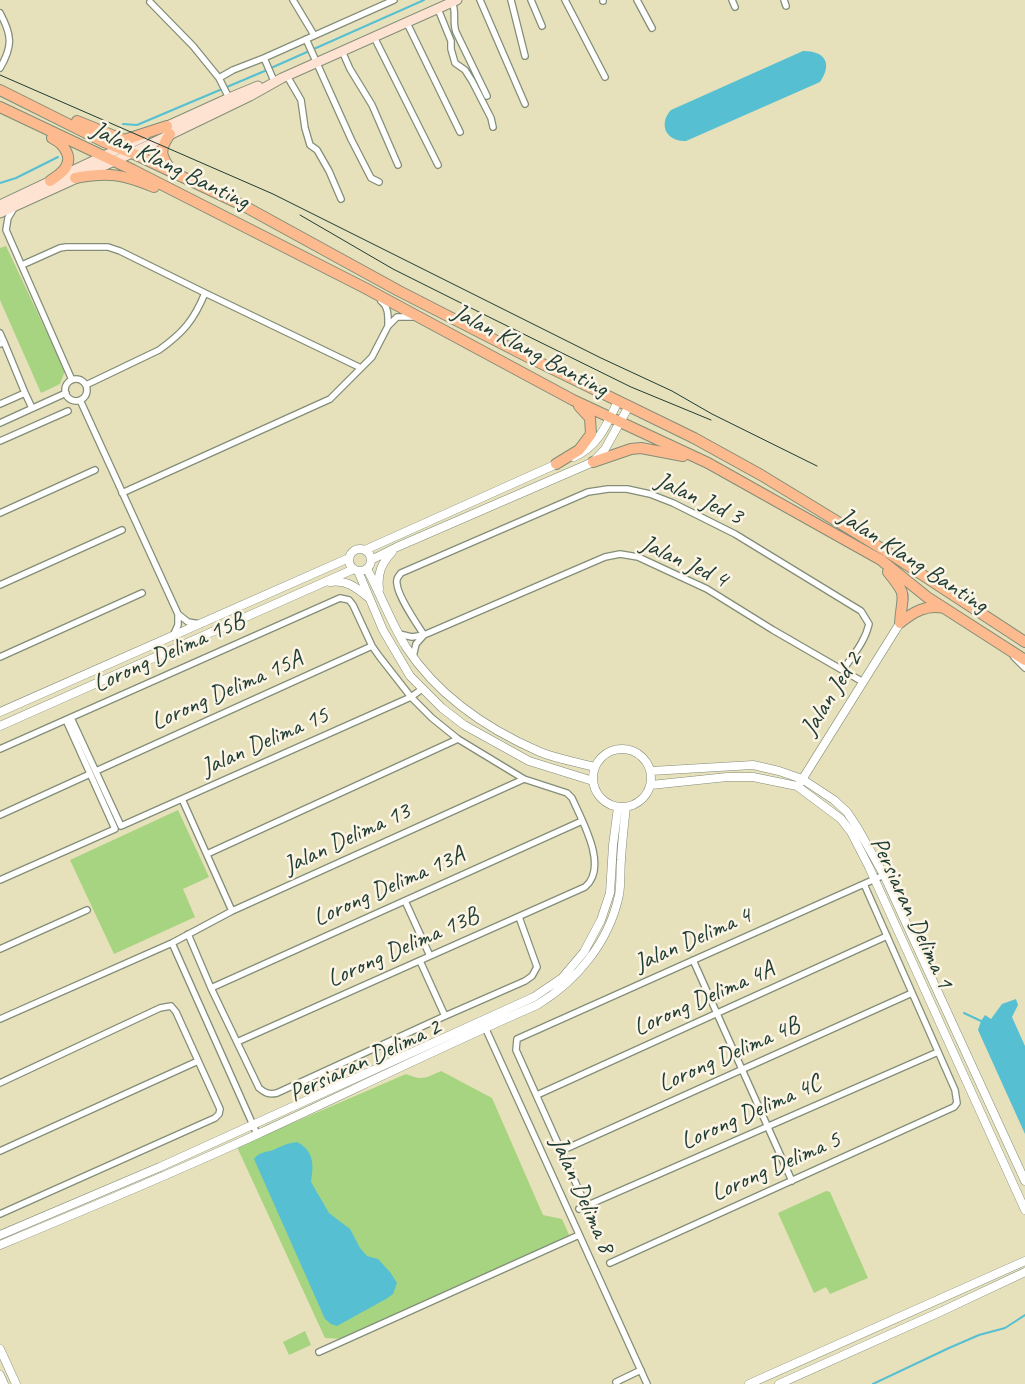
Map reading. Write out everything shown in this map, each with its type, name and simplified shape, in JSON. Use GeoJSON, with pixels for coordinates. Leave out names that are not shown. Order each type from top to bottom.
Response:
{"type":"FeatureCollection","features":[{"type":"Feature","properties":{"kind":"highway","name":"Jalan Klang Banting"},"geometry":{"type":"LineString","coordinates":[[0,90],[104,142],[122,148],[244,206],[399,291],[694,438],[761,475],[889,553],[1025,642]]}},
{"type":"Feature","properties":{"kind":"highway"},"geometry":{"type":"LineString","coordinates":[[11,96],[28,100],[124,140],[169,130]]}},
{"type":"Feature","properties":{"kind":"highway"},"geometry":{"type":"LineString","coordinates":[[0,108],[16,121],[59,141],[65,147],[68,154],[65,170],[50,181]]}},
{"type":"Feature","properties":{"kind":"highway","name":"Jalan Klang Banting"},"geometry":{"type":"LineString","coordinates":[[0,108],[109,159],[365,288],[573,400],[708,463],[881,560],[945,608],[1025,660]]}},
{"type":"Feature","properties":{"kind":"highway"},"geometry":{"type":"LineString","coordinates":[[169,130],[162,146],[162,155],[172,173]]}},
{"type":"Feature","properties":{"kind":"highway"},"geometry":{"type":"LineString","coordinates":[[75,178],[111,174],[130,177],[215,212]]}},
{"type":"Feature","properties":{"kind":"highway"},"geometry":{"type":"LineString","coordinates":[[556,464],[578,450],[591,434],[590,418],[573,400]]}},
{"type":"Feature","properties":{"kind":"highway"},"geometry":{"type":"LineString","coordinates":[[592,462],[632,449],[641,448],[675,454],[708,463]]}},
{"type":"Feature","properties":{"kind":"highway"},"geometry":{"type":"LineString","coordinates":[[881,560],[902,591],[904,599],[900,623]]}},
{"type":"Feature","properties":{"kind":"highway"},"geometry":{"type":"LineString","coordinates":[[900,623],[912,614],[928,607],[945,608]]}},
{"type":"Feature","properties":{"kind":"main road"},"geometry":{"type":"LineString","coordinates":[[0,205],[50,181],[109,159],[132,153],[228,95],[278,77],[315,59],[342,51],[408,25],[454,1]]}},
{"type":"Feature","properties":{"kind":"main road"},"geometry":{"type":"LineString","coordinates":[[0,213],[75,178],[109,159],[122,148],[250,96],[278,77]]}},
{"type":"Feature","properties":{"kind":"street"},"geometry":{"type":"LineString","coordinates":[[293,0],[314,35]]}},
{"type":"Feature","properties":{"kind":"street"},"geometry":{"type":"LineString","coordinates":[[219,78],[233,70],[307,41],[314,35],[394,0]]}},
{"type":"Feature","properties":{"kind":"street"},"geometry":{"type":"LineString","coordinates":[[480,0],[525,104]]}},
{"type":"Feature","properties":{"kind":"street"},"geometry":{"type":"LineString","coordinates":[[511,0],[525,56]]}},
{"type":"Feature","properties":{"kind":"street"},"geometry":{"type":"LineString","coordinates":[[531,0],[542,26]]}},
{"type":"Feature","properties":{"kind":"street"},"geometry":{"type":"LineString","coordinates":[[565,0],[605,78]]}},
{"type":"Feature","properties":{"kind":"street"},"geometry":{"type":"LineString","coordinates":[[637,0],[652,28]]}},
{"type":"Feature","properties":{"kind":"street"},"geometry":{"type":"LineString","coordinates":[[732,0],[734,7]]}},
{"type":"Feature","properties":{"kind":"street"},"geometry":{"type":"LineString","coordinates":[[454,1],[454,25],[456,32],[487,96]]}},
{"type":"Feature","properties":{"kind":"street"},"geometry":{"type":"LineString","coordinates":[[150,2],[183,35],[219,78],[228,95]]}},
{"type":"Feature","properties":{"kind":"street"},"geometry":{"type":"LineString","coordinates":[[438,9],[451,41],[455,63],[465,70],[472,81],[491,118],[493,127]]}},
{"type":"Feature","properties":{"kind":"street"},"geometry":{"type":"LineString","coordinates":[[0,13],[10,34],[7,56],[0,68]]}},
{"type":"Feature","properties":{"kind":"street"},"geometry":{"type":"LineString","coordinates":[[408,25],[460,132]]}},
{"type":"Feature","properties":{"kind":"street"},"geometry":{"type":"LineString","coordinates":[[374,37],[438,165]]}},
{"type":"Feature","properties":{"kind":"street"},"geometry":{"type":"LineString","coordinates":[[307,41],[351,139],[371,178],[379,182]]}},
{"type":"Feature","properties":{"kind":"street"},"geometry":{"type":"LineString","coordinates":[[342,51],[350,69],[372,105],[398,165]]}},
{"type":"Feature","properties":{"kind":"street"},"geometry":{"type":"LineString","coordinates":[[264,58],[266,67],[301,100],[305,128],[310,145],[317,150],[328,169],[341,199]]}},
{"type":"Feature","properties":{"kind":"street"},"geometry":{"type":"LineString","coordinates":[[15,206],[3,229],[22,265],[72,380]]}},
{"type":"Feature","properties":{"kind":"street"},"geometry":{"type":"LineString","coordinates":[[22,265],[60,248],[108,247],[120,251],[361,368]]}},
{"type":"Feature","properties":{"kind":"street"},"geometry":{"type":"LineString","coordinates":[[365,288],[386,304],[388,326]]}},
{"type":"Feature","properties":{"kind":"street"},"geometry":{"type":"LineString","coordinates":[[86,385],[159,350],[192,321],[205,293]]}},
{"type":"Feature","properties":{"kind":"street"},"geometry":{"type":"LineString","coordinates":[[122,493],[330,399],[372,357],[388,326],[397,318],[411,316],[426,321]]}},
{"type":"Feature","properties":{"kind":"street"},"geometry":{"type":"LineString","coordinates":[[0,333],[2,343],[8,351],[32,408]]}},
{"type":"Feature","properties":{"kind":"street"},"geometry":{"type":"LineString","coordinates":[[80,400],[70,399],[66,393],[67,384],[72,380],[81,381],[86,385]]}},
{"type":"Feature","properties":{"kind":"street"},"geometry":{"type":"LineString","coordinates":[[80,400],[85,395],[86,385]]}},
{"type":"Feature","properties":{"kind":"street"},"geometry":{"type":"LineString","coordinates":[[0,404],[25,393]]}},
{"type":"Feature","properties":{"kind":"street"},"geometry":{"type":"LineString","coordinates":[[0,423],[66,393]]}},
{"type":"Feature","properties":{"kind":"street"},"geometry":{"type":"LineString","coordinates":[[80,400],[178,614],[178,625],[173,636]]}},
{"type":"Feature","properties":{"kind":"street"},"geometry":{"type":"LineString","coordinates":[[371,560],[592,462],[605,449],[615,419],[618,401]]}},
{"type":"Feature","properties":{"kind":"street"},"geometry":{"type":"LineString","coordinates":[[321,584],[349,559],[355,551],[365,550],[585,452],[629,406]]}},
{"type":"Feature","properties":{"kind":"street"},"geometry":{"type":"LineString","coordinates":[[0,441],[68,411]]}},
{"type":"Feature","properties":{"kind":"street"},"geometry":{"type":"LineString","coordinates":[[0,513],[95,470]]}},
{"type":"Feature","properties":{"kind":"street","name":"Jalan Jed 3"},"geometry":{"type":"LineString","coordinates":[[424,635],[398,588],[396,582],[401,573],[588,492],[608,489],[627,490],[662,498],[700,516],[734,534],[861,611],[869,624],[867,632],[843,670]]}},
{"type":"Feature","properties":{"kind":"street"},"geometry":{"type":"LineString","coordinates":[[0,585],[122,530]]}},
{"type":"Feature","properties":{"kind":"street"},"geometry":{"type":"LineString","coordinates":[[379,593],[378,579],[380,570],[386,559],[397,547]]}},
{"type":"Feature","properties":{"kind":"street"},"geometry":{"type":"LineString","coordinates":[[365,550],[369,553],[371,560],[368,569],[399,634],[413,657],[448,697],[472,715],[541,752],[595,767]]}},
{"type":"Feature","properties":{"kind":"street","name":"Jalan Jed 4"},"geometry":{"type":"LineString","coordinates":[[399,634],[412,637],[424,635],[605,556],[620,554],[638,557],[706,589],[863,682]]}},
{"type":"Feature","properties":{"kind":"street"},"geometry":{"type":"LineString","coordinates":[[349,559],[350,566],[356,570],[383,630],[410,676],[422,689],[464,726],[529,761],[593,781]]}},
{"type":"Feature","properties":{"kind":"street"},"geometry":{"type":"LineString","coordinates":[[0,712],[349,559]]}},
{"type":"Feature","properties":{"kind":"street"},"geometry":{"type":"LineString","coordinates":[[0,726],[321,584],[356,570],[368,569]]}},
{"type":"Feature","properties":{"kind":"street"},"geometry":{"type":"LineString","coordinates":[[321,584],[337,581],[353,585],[370,600]]}},
{"type":"Feature","properties":{"kind":"street"},"geometry":{"type":"LineString","coordinates":[[0,656],[142,593]]}},
{"type":"Feature","properties":{"kind":"street","name":"Lorong Delima 15B"},"geometry":{"type":"LineString","coordinates":[[0,749],[336,598],[345,598],[353,605],[372,646]]}},
{"type":"Feature","properties":{"kind":"street"},"geometry":{"type":"LineString","coordinates":[[178,614],[188,622],[201,624]]}},
{"type":"Feature","properties":{"kind":"street","name":"Jalan Jed 2"},"geometry":{"type":"LineString","coordinates":[[797,786],[900,623]]}},
{"type":"Feature","properties":{"kind":"street"},"geometry":{"type":"LineString","coordinates":[[413,657],[416,644],[424,635]]}},
{"type":"Feature","properties":{"kind":"street"},"geometry":{"type":"LineString","coordinates":[[1001,645],[1025,668]]}},
{"type":"Feature","properties":{"kind":"street"},"geometry":{"type":"LineString","coordinates":[[372,646],[410,697],[432,718],[458,739],[524,779],[567,793],[572,798],[582,821]]}},
{"type":"Feature","properties":{"kind":"street","name":"Lorong Delima 15A"},"geometry":{"type":"LineString","coordinates":[[0,815],[372,646]]}},
{"type":"Feature","properties":{"kind":"street"},"geometry":{"type":"LineString","coordinates":[[422,689],[426,681],[426,672]]}},
{"type":"Feature","properties":{"kind":"street"},"geometry":{"type":"LineString","coordinates":[[422,689],[430,685],[438,685]]}},
{"type":"Feature","properties":{"kind":"street","name":"Jalan Delima 15"},"geometry":{"type":"LineString","coordinates":[[0,880],[410,697],[422,689]]}},
{"type":"Feature","properties":{"kind":"street"},"geometry":{"type":"LineString","coordinates":[[68,719],[118,827]]}},
{"type":"Feature","properties":{"kind":"street"},"geometry":{"type":"LineString","coordinates":[[207,854],[458,739]]}},
{"type":"Feature","properties":{"kind":"street"},"geometry":{"type":"LineString","coordinates":[[620,749],[637,752],[643,757],[651,771],[651,785],[642,800],[634,804],[622,807],[609,804],[601,798],[596,790],[593,781],[595,767],[605,754],[620,749]]}},
{"type":"Feature","properties":{"kind":"street","name":"Persiaran Delima 1"},"geometry":{"type":"LineString","coordinates":[[651,771],[753,765],[779,770],[802,778],[834,800],[846,812],[857,827],[884,875],[1025,1182]]}},
{"type":"Feature","properties":{"kind":"street","name":"Persiaran Delima 1"},"geometry":{"type":"LineString","coordinates":[[651,785],[726,777],[753,777],[797,786],[841,819],[851,832],[875,879],[1025,1210]]}},
{"type":"Feature","properties":{"kind":"street","name":"Jalan Delima 13"},"geometry":{"type":"LineString","coordinates":[[172,944],[232,911],[524,779]]}},
{"type":"Feature","properties":{"kind":"street"},"geometry":{"type":"LineString","coordinates":[[182,799],[232,911]]}},
{"type":"Feature","properties":{"kind":"street","name":"Persiaran Delima 2"},"geometry":{"type":"LineString","coordinates":[[0,1235],[160,1168],[252,1124],[484,1024],[537,1005],[553,995],[569,982],[592,957],[609,924],[619,894],[622,807]]}},
{"type":"Feature","properties":{"kind":"street","name":"Lorong Delima 13B"},"geometry":{"type":"LineString","coordinates":[[237,1042],[585,887],[593,878],[595,865],[592,848],[582,821]]}},
{"type":"Feature","properties":{"kind":"street","name":"Lorong Delima 13A"},"geometry":{"type":"LineString","coordinates":[[211,988],[582,821]]}},
{"type":"Feature","properties":{"kind":"street","name":"Jalan Delima 4"},"geometry":{"type":"LineString","coordinates":[[537,1096],[516,1050],[517,1039],[884,875]]}},
{"type":"Feature","properties":{"kind":"street"},"geometry":{"type":"LineString","coordinates":[[864,884],[938,1052]]}},
{"type":"Feature","properties":{"kind":"street"},"geometry":{"type":"LineString","coordinates":[[405,901],[430,956]]}},
{"type":"Feature","properties":{"kind":"street"},"geometry":{"type":"LineString","coordinates":[[0,949],[88,910]]}},
{"type":"Feature","properties":{"kind":"street"},"geometry":{"type":"LineString","coordinates":[[188,934],[211,988],[259,1088],[270,1094],[276,1093],[525,981],[532,976],[537,967],[519,917]]}},
{"type":"Feature","properties":{"kind":"street","name":"Lorong Delima 4A"},"geometry":{"type":"LineString","coordinates":[[537,1096],[887,936]]}},
{"type":"Feature","properties":{"kind":"street"},"geometry":{"type":"LineString","coordinates":[[0,1020],[172,944],[257,1134]]}},
{"type":"Feature","properties":{"kind":"street"},"geometry":{"type":"LineString","coordinates":[[694,960],[792,1181]]}},
{"type":"Feature","properties":{"kind":"street"},"geometry":{"type":"LineString","coordinates":[[420,961],[445,1016]]}},
{"type":"Feature","properties":{"kind":"street","name":"Lorong Delima 4B"},"geometry":{"type":"LineString","coordinates":[[562,1151],[912,993]]}},
{"type":"Feature","properties":{"kind":"street"},"geometry":{"type":"LineString","coordinates":[[0,1083],[164,1007],[171,1006],[176,1012],[220,1109],[220,1114],[215,1118],[0,1214]]}},
{"type":"Feature","properties":{"kind":"street","name":"Persiaran Delima 2"},"geometry":{"type":"LineString","coordinates":[[0,1245],[164,1176],[257,1134],[484,1024]]}},
{"type":"Feature","properties":{"kind":"street","name":"Jalan Delima 8"},"geometry":{"type":"LineString","coordinates":[[484,1024],[647,1384]]}},
{"type":"Feature","properties":{"kind":"street","name":"Lorong Delima 5"},"geometry":{"type":"LineString","coordinates":[[610,1264],[954,1107],[957,1103],[955,1090],[938,1052]]}},
{"type":"Feature","properties":{"kind":"street","name":"Lorong Delima 4C"},"geometry":{"type":"LineString","coordinates":[[579,1209],[938,1052]]}},
{"type":"Feature","properties":{"kind":"street"},"geometry":{"type":"LineString","coordinates":[[0,1151],[198,1061]]}},
{"type":"Feature","properties":{"kind":"street"},"geometry":{"type":"LineString","coordinates":[[537,1096],[586,1206]]}},
{"type":"Feature","properties":{"kind":"street"},"geometry":{"type":"LineString","coordinates":[[319,1352],[579,1235]]}},
{"type":"Feature","properties":{"kind":"street"},"geometry":{"type":"LineString","coordinates":[[1010,1268],[1025,1255]]}},
{"type":"Feature","properties":{"kind":"street"},"geometry":{"type":"LineString","coordinates":[[749,1384],[1025,1261]]}},
{"type":"Feature","properties":{"kind":"street"},"geometry":{"type":"LineString","coordinates":[[779,1384],[1025,1272]]}},
{"type":"Feature","properties":{"kind":"street"},"geometry":{"type":"LineString","coordinates":[[0,1349],[16,1384]]}},
{"type":"Feature","properties":{"kind":"street"},"geometry":{"type":"LineString","coordinates":[[617,1384],[616,1382],[641,1370]]}},
{"type":"Feature","properties":{"kind":"street"},"geometry":{"type":"LineString","coordinates":[[0,1375],[4,1384]]}},
{"type":"Feature","properties":{"kind":"green space"},"geometry":{"type":"Polygon","coordinates":[[[6,246],[65,371],[60,384],[41,393],[0,300],[0,248],[6,246]]]}},
{"type":"Feature","properties":{"kind":"green space"},"geometry":{"type":"Polygon","coordinates":[[[178,810],[209,877],[183,889],[195,917],[114,954],[70,860],[178,810]]]}},
{"type":"Feature","properties":{"kind":"green space"},"geometry":{"type":"Polygon","coordinates":[[[441,1071],[492,1098],[543,1215],[562,1219],[570,1237],[345,1339],[325,1338],[237,1147],[406,1074],[424,1078],[441,1071]]]}},
{"type":"Feature","properties":{"kind":"green space"},"geometry":{"type":"Polygon","coordinates":[[[826,1191],[830,1192],[868,1278],[830,1294],[826,1287],[814,1293],[778,1213],[826,1191]]]}},
{"type":"Feature","properties":{"kind":"green space"},"geometry":{"type":"Polygon","coordinates":[[[305,1331],[311,1345],[289,1355],[283,1342],[305,1331]]]}},
{"type":"Feature","properties":{"kind":"water"},"geometry":{"type":"Polygon","coordinates":[[[803,51],[817,53],[825,59],[826,69],[820,82],[686,141],[673,139],[666,131],[665,121],[671,110],[803,51]]]}},
{"type":"Feature","properties":{"kind":"water"},"geometry":{"type":"Polygon","coordinates":[[[1016,999],[1018,1005],[1012,1017],[1025,1046],[1025,1134],[978,1030],[985,1015],[991,1019],[1002,1004],[1016,999]]]}},
{"type":"Feature","properties":{"kind":"water"},"geometry":{"type":"Polygon","coordinates":[[[297,1142],[310,1154],[312,1164],[311,1182],[329,1213],[350,1229],[360,1248],[367,1256],[378,1259],[397,1283],[393,1294],[337,1326],[325,1319],[254,1159],[261,1153],[297,1142]]]}},
{"type":"Feature","properties":{"kind":"waterway"},"geometry":{"type":"LineString","coordinates":[[271,68],[424,0]]}},
{"type":"Feature","properties":{"kind":"waterway"},"geometry":{"type":"LineString","coordinates":[[123,124],[137,125],[267,70]]}},
{"type":"Feature","properties":{"kind":"waterway"},"geometry":{"type":"LineString","coordinates":[[0,183],[16,178],[58,157]]}},
{"type":"Feature","properties":{"kind":"waterway"},"geometry":{"type":"LineString","coordinates":[[964,1013],[981,1021]]}},
{"type":"Feature","properties":{"kind":"waterway"},"geometry":{"type":"LineString","coordinates":[[873,1384],[979,1335],[1005,1328],[1025,1315]]}},
{"type":"Feature","properties":{"kind":"tram line"},"geometry":{"type":"LineString","coordinates":[[0,75],[273,194],[601,358],[672,391],[712,414],[817,466]]}},
{"type":"Feature","properties":{"kind":"tram line"},"geometry":{"type":"LineString","coordinates":[[300,215],[393,269],[489,317],[631,387],[711,420]]}}]}
